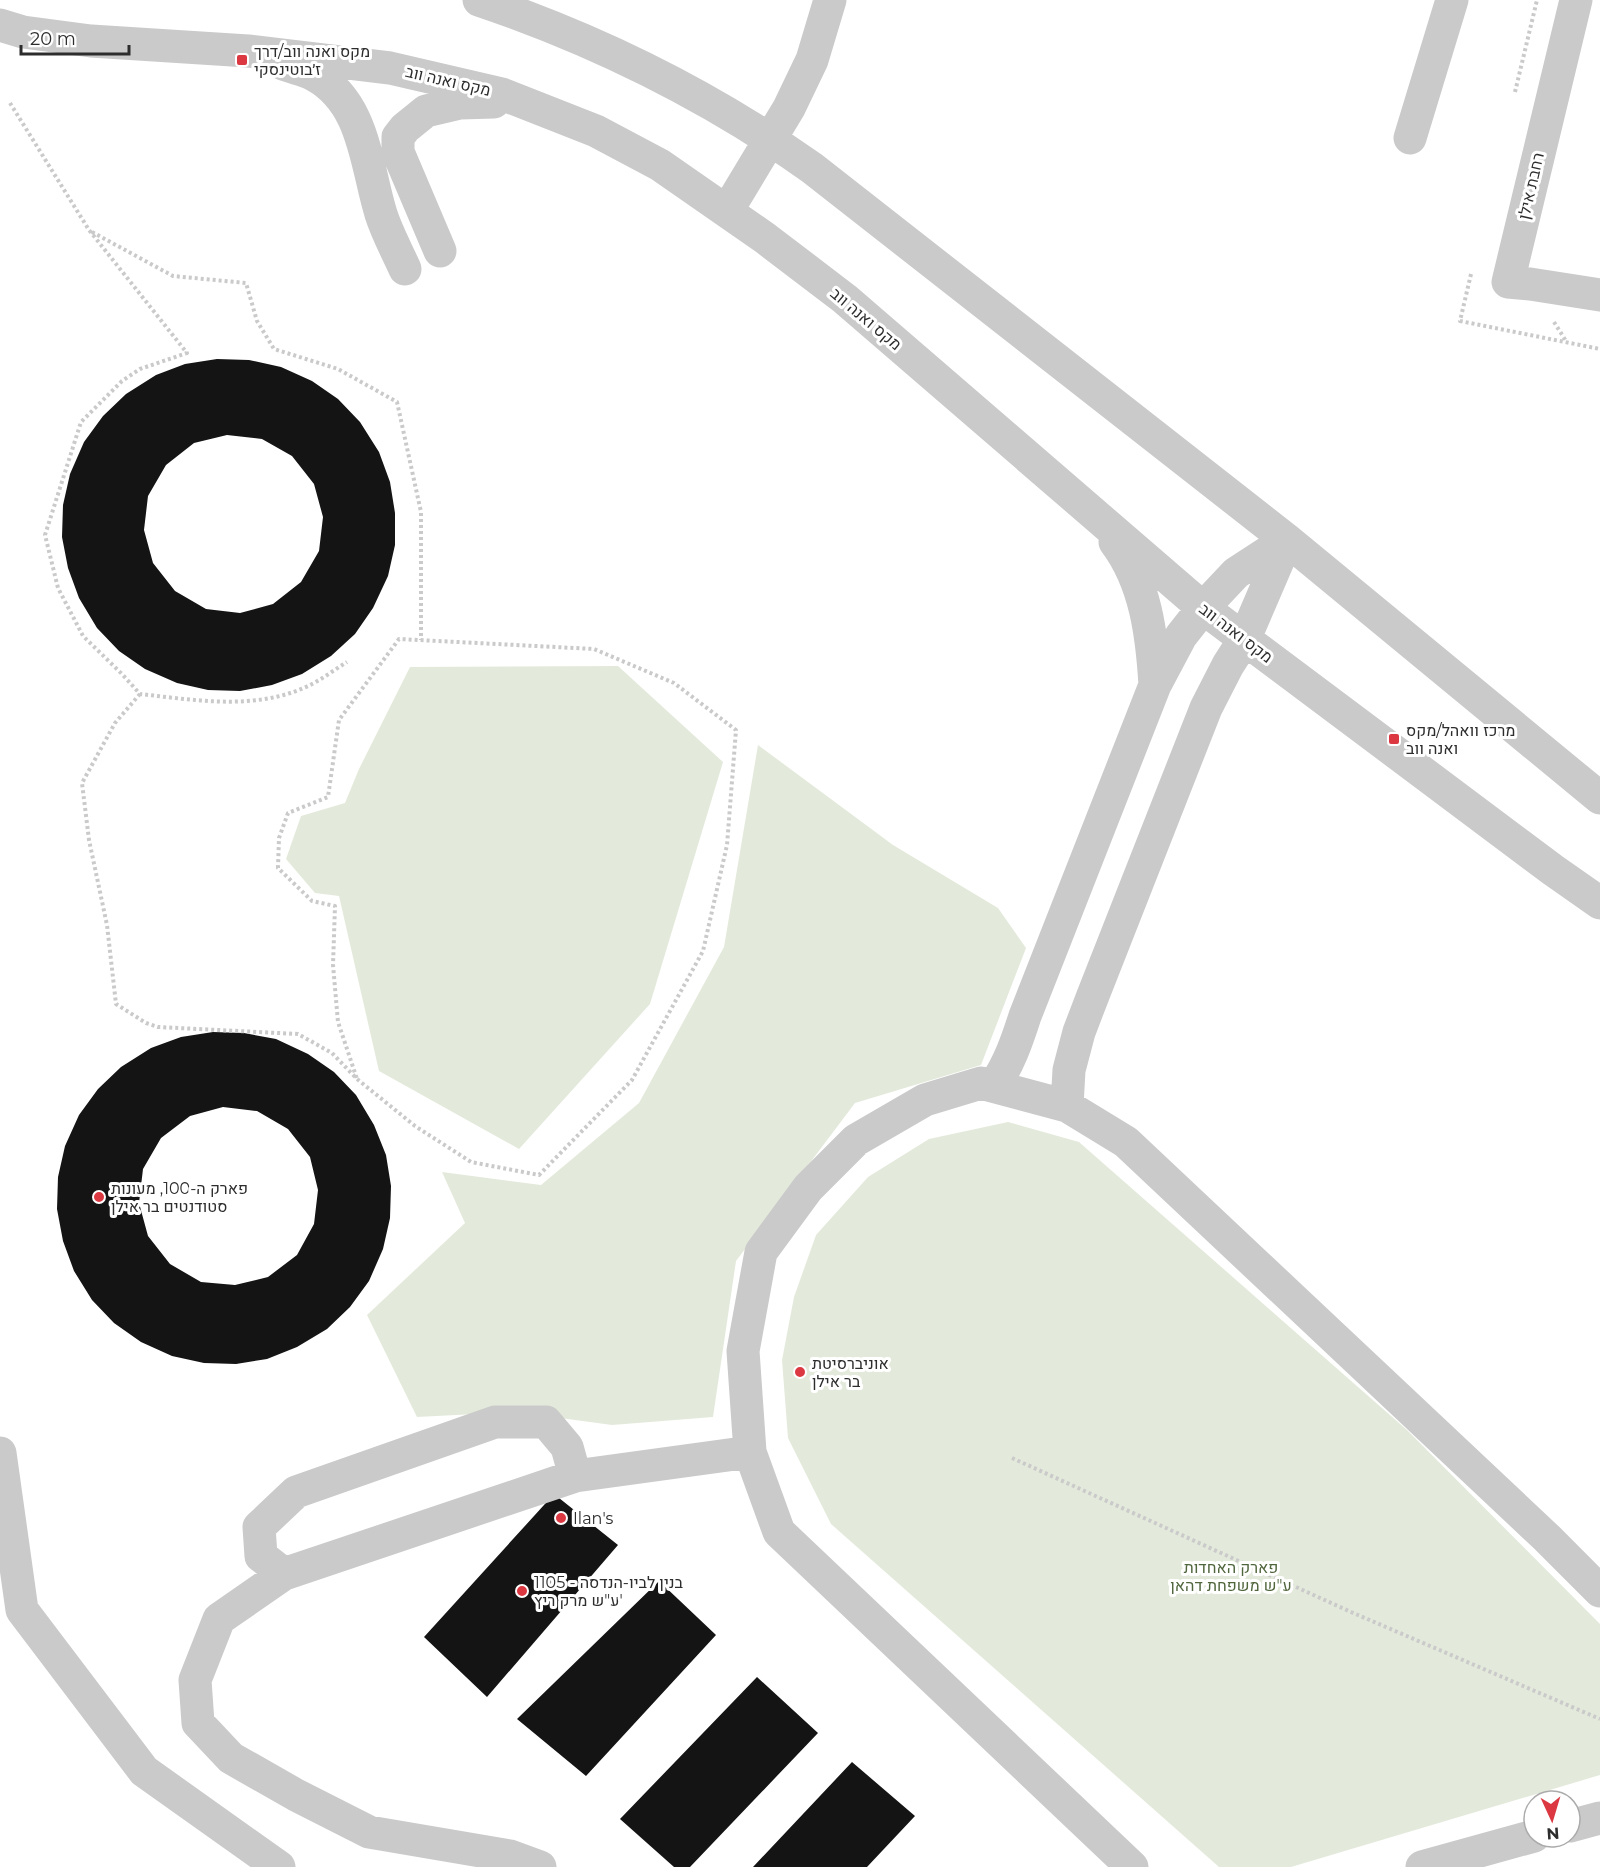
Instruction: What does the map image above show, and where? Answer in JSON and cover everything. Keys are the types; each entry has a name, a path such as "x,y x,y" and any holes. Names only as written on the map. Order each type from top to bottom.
{"street":[{"path":"479,0 527,16 628,59 771,140 909,243 1287,540 1600,798"},
{"path":"727,212 771,140 812,60 830,0"},
{"path":"1410,138 1452,0"},
{"name":"רחבת אילן","path":"1576,0 1508,282 1600,295"},
{"name":"מקס ואנה ווב","path":"0,26 23,32 91,41 248,51 390,68 502,94 596,131 660,165 765,238 845,299 1203,608 1552,870 1600,903"},
{"path":"248,51 315,75 335,93 384,157 393,188 423,260 381,214 384,157 398,137 426,111 460,103 491,102 536,107"},
{"path":"1096,516 1123,552 1139,587 1150,625 1155,686"},
{"path":"994,1086 1005,1071 1155,686 1180,636 1236,573 1287,540"},
{"path":"1067,1106 1069,1070 1079,1032 1206,708 1244,640 1287,540"},
{"path":"1132,1867 779,1532 750,1452 743,1351 761,1252 808,1188 856,1140 925,1100 981,1083 1067,1106 1126,1142 1539,1530 1600,1591"},
{"path":"284,1574 261,1556 259,1527 296,1492 495,1422 546,1422 567,1447 575,1476"},
{"path":"540,1867 510,1856 369,1832 296,1795 231,1758 198,1723 195,1680 219,1619 284,1574 575,1476 750,1452"},
{"path":"0,1453 22,1610 144,1771 279,1867"},
{"path":"1582,1823 1600,1818"},
{"path":"1422,1867 1522,1839"}],"path":[{"path":"10,103 89,230 187,353 140,369 122,381 81,422 45,535 58,588 83,636 140,694 217,702 262,700 307,687 347,662"},
{"path":"89,230 173,276 246,283 257,321 274,349 338,369 397,402 421,512 421,640"},
{"path":"1567,342 1600,349"},
{"path":"140,694 115,723 82,783 89,840 107,925 116,1004 146,1023 158,1027 298,1034 332,1053 357,1079 415,1126 471,1162 539,1175 632,1080 702,951 727,845 736,730 674,683 594,649 399,639 339,720 328,797 288,813 279,838 278,868 312,901 335,906 333,965 338,1022 357,1079"},
{"path":"1012,1458 1351,1612 1600,1719"}],"green space":[{"path":"618,666 723,762 650,1004 519,1149 379,1071 339,896 315,893 286,859 301,816 345,803 359,769 410,667"},
{"path":"758,745 893,845 998,908 1026,948 981,1065 855,1103 736,1261 713,1417 612,1425 516,1412 417,1417 367,1315 465,1223 442,1172 541,1185 639,1103 724,947"},
{"name":"פארק האחדות ע\"ש משפחת דהאן","path":"1008,1122 1079,1142 1407,1430 1600,1624 1600,1775 1553,1789 1522,1789 1522,1798 1291,1867 1219,1867 831,1524 788,1438 782,1360 794,1297 816,1235 868,1177 929,1139"}],"building":[{"path":"217,359 249,360 281,367 312,381 338,399 360,422 379,452 390,482 395,513 395,545 388,576 373,608 355,634 331,656 302,674 272,685 240,691 208,690 177,683 145,669 119,651 97,628 79,598 68,568 62,537 63,505 70,474 84,442 103,416 126,394 156,375 185,364","holes":["227,435 262,439 292,456 314,484 323,517 319,551 301,582 273,604 240,613 206,609 175,591 153,563 144,530 148,496 166,465 194,443"]},
{"name":"פארק ה-100, מעונות סטודנטים בר אילן","path":"213,1032 244,1033 276,1039 308,1054 334,1072 356,1095 374,1125 386,1155 391,1186 390,1218 383,1249 369,1281 350,1307 327,1329 297,1347 267,1359 236,1364 204,1363 172,1356 141,1342 114,1323 92,1300 74,1271 63,1241 57,1209 58,1177 65,1146 79,1115 98,1089 121,1067 151,1048 181,1037","holes":["223,1107 257,1111 288,1129 310,1157 318,1190 314,1224 297,1255 268,1277 235,1285 201,1282 170,1264 148,1236 139,1203 143,1169 161,1138 190,1116"]},
{"name":"1105 - בנין לביו-הנדסה ע\"ש מרק ריץ'","path":"554,1494 618,1545 487,1697 424,1637"},
{"path":"659,1581 716,1635 586,1776 517,1719"},
{"path":"757,1677 818,1733 690,1867 674,1867 620,1819"},
{"path":"852,1762 915,1816 867,1867 753,1867"}],"place":[{"name":"מקס ואנה ווב/דרך ז׳בוטינסקי","path":"242,60"},
{"name":"מרכז וואהל/מקס ואנה ווב","path":"1394,739"},
{"name":"פארק ה-100, מעונות סטודנטים בר אילן","path":"99,1197"},
{"name":"אוניברסיטת בר אילן","path":"800,1372"},
{"name":"Ilan's","path":"561,1518"},
{"name":"1105 - בנין לביו-הנדסה ע\"ש מרק ריץ'","path":"522,1591"}]}
